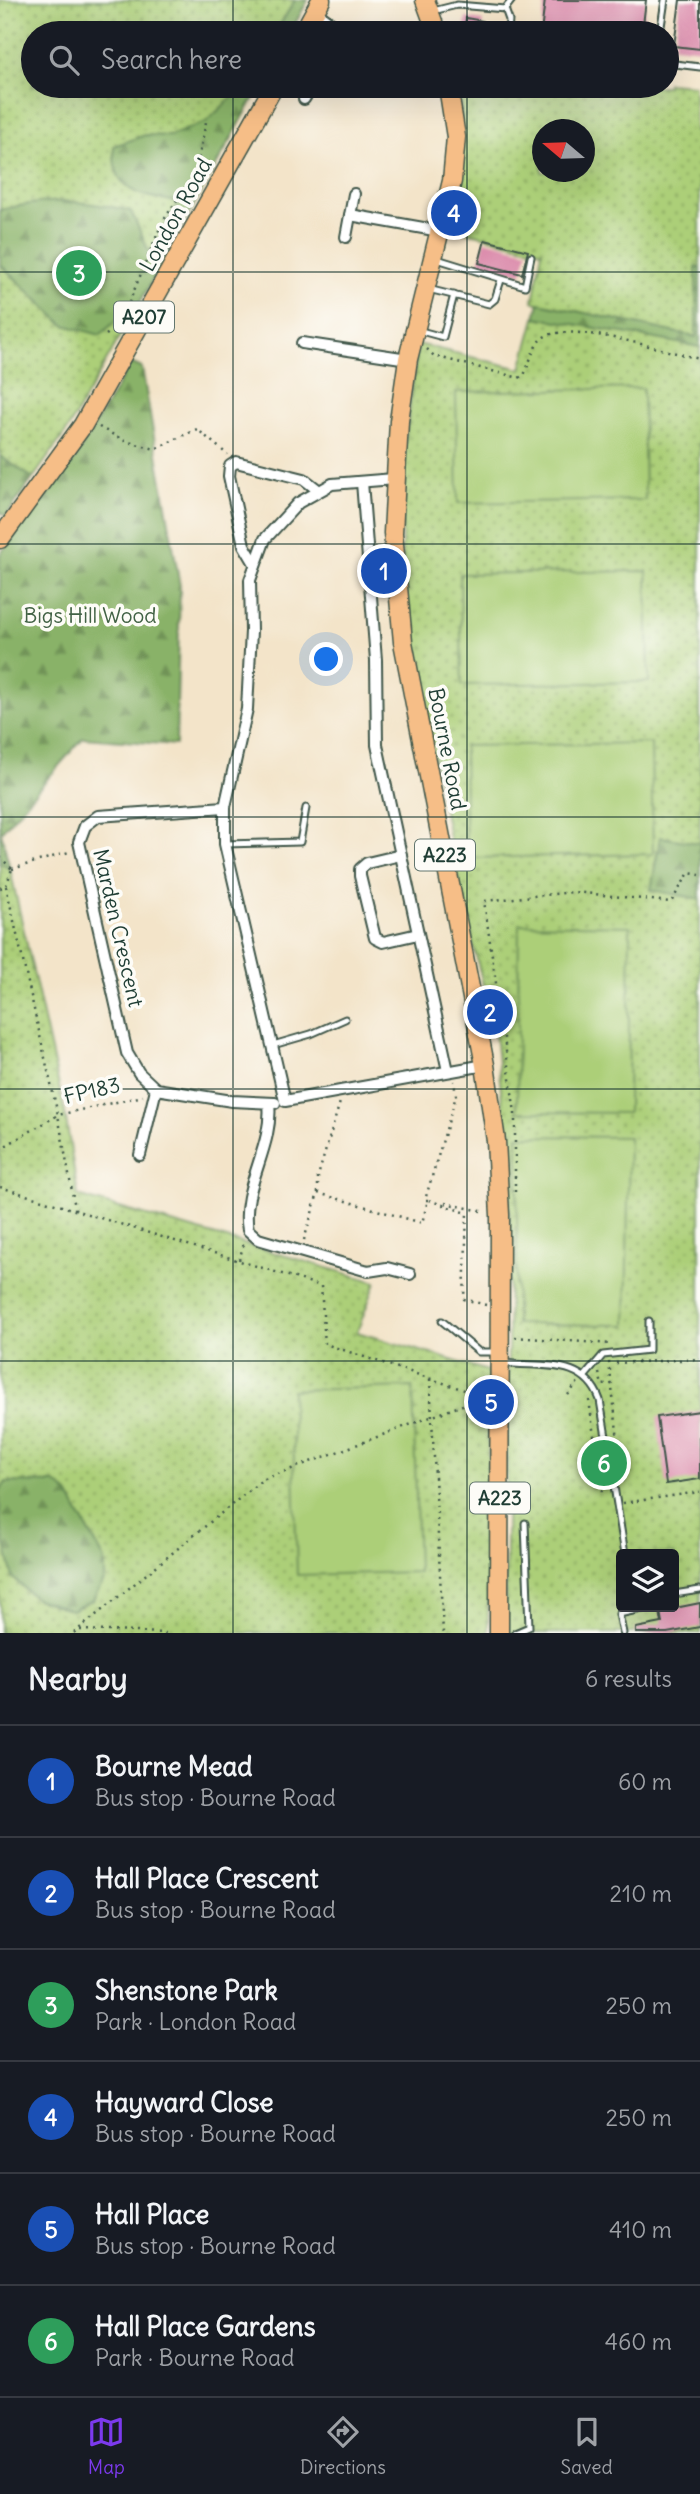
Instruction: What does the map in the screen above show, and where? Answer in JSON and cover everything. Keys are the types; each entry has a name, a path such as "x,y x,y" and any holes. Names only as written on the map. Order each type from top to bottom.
{"main road":[{"name":"London Road","path":"0,539 87,425 267,98"},
{"name":"Bourne Road","path":"450,98 456,137 452,181 408,359 394,479 393,533 403,642 485,1065 499,1178 500,1358 492,1397 499,1633"}],"street":[{"path":"318,6 331,21"},
{"path":"346,237 354,194"},
{"path":"350,215 440,231"},
{"path":"302,344 408,359"},
{"path":"254,562 244,545 229,476 230,466 236,462 304,479 318,490"},
{"path":"285,1101 225,844 225,807 247,709 251,631 250,580 254,562 279,521 318,490 332,484 394,479"},
{"path":"362,482 376,646 377,745 451,1070"},
{"name":"Marden Crescent","path":"156,1089 139,1073 127,1053 79,842 85,826 98,816 225,807"},
{"path":"401,855 363,864 360,876 362,888 375,938 383,942 418,934"},
{"path":"139,1155 156,1089 269,1103 485,1065"},
{"path":"269,1103 271,1122 245,1215 248,1230 258,1238 368,1271 387,1268 410,1274"}],"lane":[{"path":"505,9 512,0"},
{"path":"662,21 665,0"},
{"path":"427,6 457,5 505,9"},
{"path":"505,9 509,21"},
{"path":"679,64 700,67"},
{"path":"433,258 525,286 531,257"},
{"path":"425,288 489,304 495,299 501,280"},
{"path":"414,329 443,337 454,295"},
{"path":"225,844 300,842 306,808"},
{"path":"272,1045 311,1034 345,1018"},
{"path":"442,1321 479,1352 500,1358 566,1368 585,1376 595,1386 600,1400 624,1549"},
{"path":"585,1376 603,1355 649,1350 649,1321"},
{"path":"515,1633 529,1627 525,1523"},
{"path":"679,1593 700,1590"},
{"path":"623,1633 619,1614 624,1612"}],"path":[{"path":"121,321 162,223 196,170 206,122"},
{"path":"426,348 434,356 519,378 524,375 540,340 551,334 614,337 700,359"},
{"path":"87,425 125,441 155,449 197,429 236,462"},
{"path":"12,869 80,849"},
{"path":"0,857 12,869"},
{"path":"12,869 6,886 58,1115 76,1213"},
{"path":"515,1192 515,1113 484,901 574,892 671,902 689,873 700,875"},
{"path":"0,888 6,886"},
{"path":"451,1070 456,1096 425,1200 467,1207"},
{"name":"FP183","path":"0,1149 58,1115 149,1094 156,1089"},
{"path":"300,1252 318,1194 318,1176 344,1091"},
{"path":"0,1187 76,1213 239,1259 321,1286 325,1344 492,1397"},
{"path":"318,1194 422,1223 428,1200"},
{"path":"440,1203 467,1213 464,1299 500,1308"},
{"path":"239,1259 244,1242"},
{"path":"514,1337 612,1343"},
{"path":"612,1384 600,1382 601,1366 606,1362 700,1359"},
{"path":"609,1364 624,1480 621,1493 623,1503 700,1492"},
{"path":"430,1379 443,1633"},
{"path":"568,1395 579,1381"},
{"path":"588,1390 602,1493"},
{"path":"74,1633 262,1480 432,1416 492,1397"},
{"path":"78,1630 167,1633"}],"green space":[{"path":"0,0 308,0 297,21 21,21 21,98 254,98 68,429 6,516 0,512"},
{"path":"295,0 308,0 297,21 282,21"},
{"path":"679,84 695,85 696,131 700,131 700,269 697,267 700,339 700,1633 505,1633 510,1175 495,1034 455,869 408,620 402,552 402,488 418,344 521,369 539,304 533,301 542,251 451,228 461,157 459,98 679,98"},
{"path":"231,98 253,98 133,315 122,311 117,320 100,335 64,325 0,264 0,210 35,203 81,202 131,211 150,254 178,202 140,194 123,183 114,162 114,146 145,135 170,136 206,122"},
{"path":"696,267 700,269 700,347 535,317 539,303 696,337"},
{"name":"Bigs Hill Wood","path":"131,363 142,368 180,586 176,745 83,738 1,832 10,869 0,862 0,554 73,462"},
{"path":"643,388 645,500 458,503 456,392"},
{"path":"0,456 33,478 6,516 0,512"},
{"path":"647,571 649,682 462,685 460,574"},
{"path":"651,743 653,854 466,858 464,746"},
{"path":"660,837 700,843 700,899 651,890"},
{"path":"0,861 10,869 65,1113 78,1196 376,1282 357,1332 488,1371 488,1633 0,1633"},
{"path":"519,924 630,926 628,1113 517,1112"},
{"path":"518,1136 629,1137 626,1325 516,1324"},
{"path":"413,1387 418,1572 297,1575 292,1390"},
{"path":"6,1482 55,1483 67,1492 105,1560 105,1579 93,1600 72,1610 36,1599 13,1578 0,1524 0,1491"}],"building":[{"path":"545,0 646,0 643,21 542,21"},
{"path":"680,0 700,0 700,49 679,47 677,21"},
{"path":"485,240 528,251 522,274 479,263"},
{"path":"700,1411 700,1479 666,1484 657,1417"},
{"path":"700,1603 700,1627 667,1633 636,1633 636,1628 662,1623 660,1612 679,1612 679,1607"}],"place":[{"name":"Hayward Close","path":"454,213"},
{"name":"Shenstone Park","path":"79,273"},
{"name":"Bourne Mead","path":"384,571"},
{"name":"Hall Place Crescent","path":"490,1012"},
{"name":"Hall Place","path":"491,1402"},
{"name":"Hall Place Gardens","path":"604,1463"}]}
